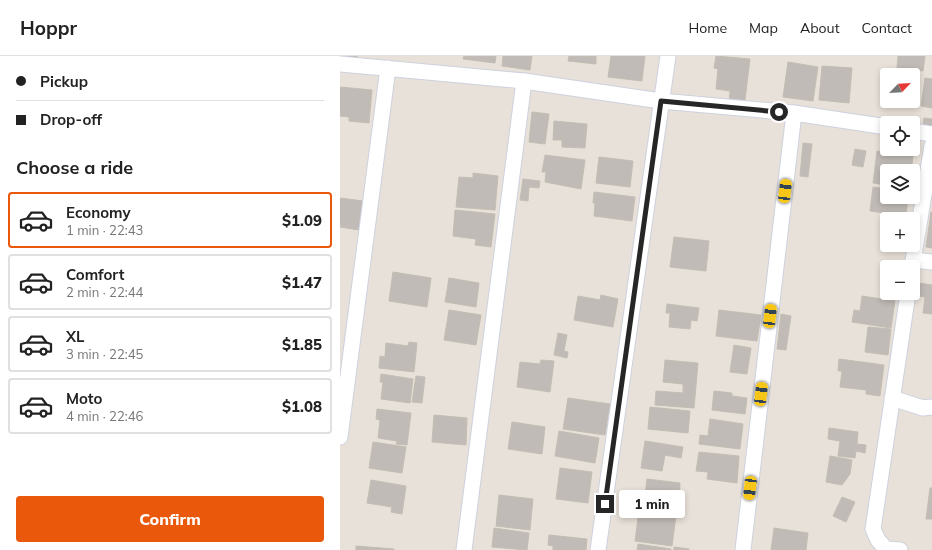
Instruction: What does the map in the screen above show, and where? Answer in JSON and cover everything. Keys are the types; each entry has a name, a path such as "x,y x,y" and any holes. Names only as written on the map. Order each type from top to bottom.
{"street":[{"path":"598,550 668,56"},
{"path":"340,64 524,81 661,101 794,113 880,126"},
{"path":"340,437 388,68"},
{"path":"464,550 524,81"},
{"path":"742,550 794,113"},
{"path":"920,132 932,134"},
{"path":"913,260 932,146"},
{"path":"920,263 932,262"},
{"path":"900,550 886,549 878,540 873,529 907,300"},
{"path":"892,398 923,408 932,407"}],"building":[{"path":"340,56 357,56 356,61 340,60"},
{"path":"464,56 496,56 495,63 463,59"},
{"path":"503,56 532,56 530,70 502,66"},
{"path":"569,56 596,56 596,64 568,61"},
{"path":"611,56 645,56 642,81 608,77"},
{"path":"716,56 750,59 744,108 729,106 730,91 716,89 718,69 714,68"},
{"path":"898,56 925,56 923,71 920,71 920,68 897,68"},
{"path":"788,62 818,67 813,101 783,97"},
{"path":"822,66 852,68 849,103 819,100"},
{"path":"925,78 932,79 932,108 921,106"},
{"path":"340,87 372,90 369,123 349,121 349,117 340,116"},
{"path":"532,112 549,114 545,144 529,142"},
{"path":"924,118 932,119 932,130 923,129"},
{"path":"554,121 587,124 585,148 562,147 562,140 553,140"},
{"path":"803,143 812,144 808,177 800,176"},
{"path":"855,149 866,151 863,167 852,165"},
{"path":"877,151 880,151 880,156 913,156 912,164 880,164 880,184 873,183"},
{"path":"545,155 585,160 581,189 545,182 546,172 542,172"},
{"path":"599,157 633,161 630,187 596,183"},
{"path":"473,173 498,176 495,210 456,207 459,177 473,178"},
{"path":"523,179 540,181 539,188 529,187 528,201 520,200"},
{"path":"873,187 880,188 880,204 907,204 906,212 870,211"},
{"path":"594,192 635,197 632,221 594,216"},
{"path":"340,198 363,201 359,230 340,227"},
{"path":"455,210 495,214 491,247 475,245 476,239 453,236"},
{"path":"932,212 932,248 926,247"},
{"path":"674,237 709,241 706,271 670,267"},
{"path":"393,272 431,278 427,307 389,301"},
{"path":"449,278 479,283 476,307 445,302"},
{"path":"920,283 932,285 932,314 923,313 925,297 920,296"},
{"path":"601,295 618,299 613,327 574,320 578,296 600,300"},
{"path":"862,296 880,299 880,300 895,301 891,328 852,322 854,310 860,311"},
{"path":"667,304 699,308 697,321 691,320 690,329 669,327 670,313 666,313"},
{"path":"449,310 481,315 476,345 444,340"},
{"path":"719,310 761,315 757,341 716,336"},
{"path":"781,314 791,316 786,350 777,349"},
{"path":"868,327 891,329 888,355 865,352"},
{"path":"558,333 567,335 564,351 568,352 567,358 554,355"},
{"path":"409,342 417,343 414,372 379,368 380,356 385,357 386,343 408,346"},
{"path":"734,345 751,348 747,374 730,372"},
{"path":"839,359 884,365 880,396 866,394 866,390 840,387 842,371 838,371"},
{"path":"541,360 554,361 550,392 517,387 520,362 540,364"},
{"path":"665,360 698,363 694,408 655,405 656,391 683,393 683,384 663,382"},
{"path":"381,374 413,379 410,403 381,399 383,382 380,382"},
{"path":"416,376 425,377 422,403 412,402"},
{"path":"714,391 732,393 732,396 747,398 745,414 712,410"},
{"path":"568,398 610,404 605,435 563,429"},
{"path":"650,407 690,411 688,433 648,429"},
{"path":"377,409 411,413 407,445 396,444 397,441 378,438 380,420 376,419"},
{"path":"434,415 467,418 466,445 432,442"},
{"path":"710,419 743,424 740,449 699,444 700,435 708,436"},
{"path":"512,422 545,427 542,454 508,449"},
{"path":"829,428 858,432 857,444 866,445 865,453 856,451 855,458 838,456 840,441 828,439"},
{"path":"559,431 599,438 595,463 555,456"},
{"path":"645,441 683,447 681,458 665,455 662,471 641,468"},
{"path":"373,442 406,447 402,473 369,468"},
{"path":"699,452 739,456 737,483 707,479 708,472 696,471"},
{"path":"830,456 852,460 850,474 842,485 826,482"},
{"path":"560,468 592,472 588,503 556,499"},
{"path":"647,479 680,483 679,509 644,504"},
{"path":"371,480 406,486 402,514 391,512 392,507 367,503"},
{"path":"930,488 932,488 932,519 926,519"},
{"path":"499,495 533,499 530,530 496,526"},
{"path":"842,497 855,502 846,522 833,516"},
{"path":"639,510 676,515 672,546 635,541"},
{"path":"494,528 529,533 527,550 492,547"},
{"path":"774,528 808,533 806,550 771,550"},
{"path":"549,535 587,539 586,550 553,550 553,546 548,545"},
{"path":"638,544 671,549 671,550 637,550"},
{"path":"356,546 394,549 394,550 356,550"},
{"path":"674,547 689,549 689,550 674,550"}],"route":[{"path":"605,504 661,101 779,112"}]}
